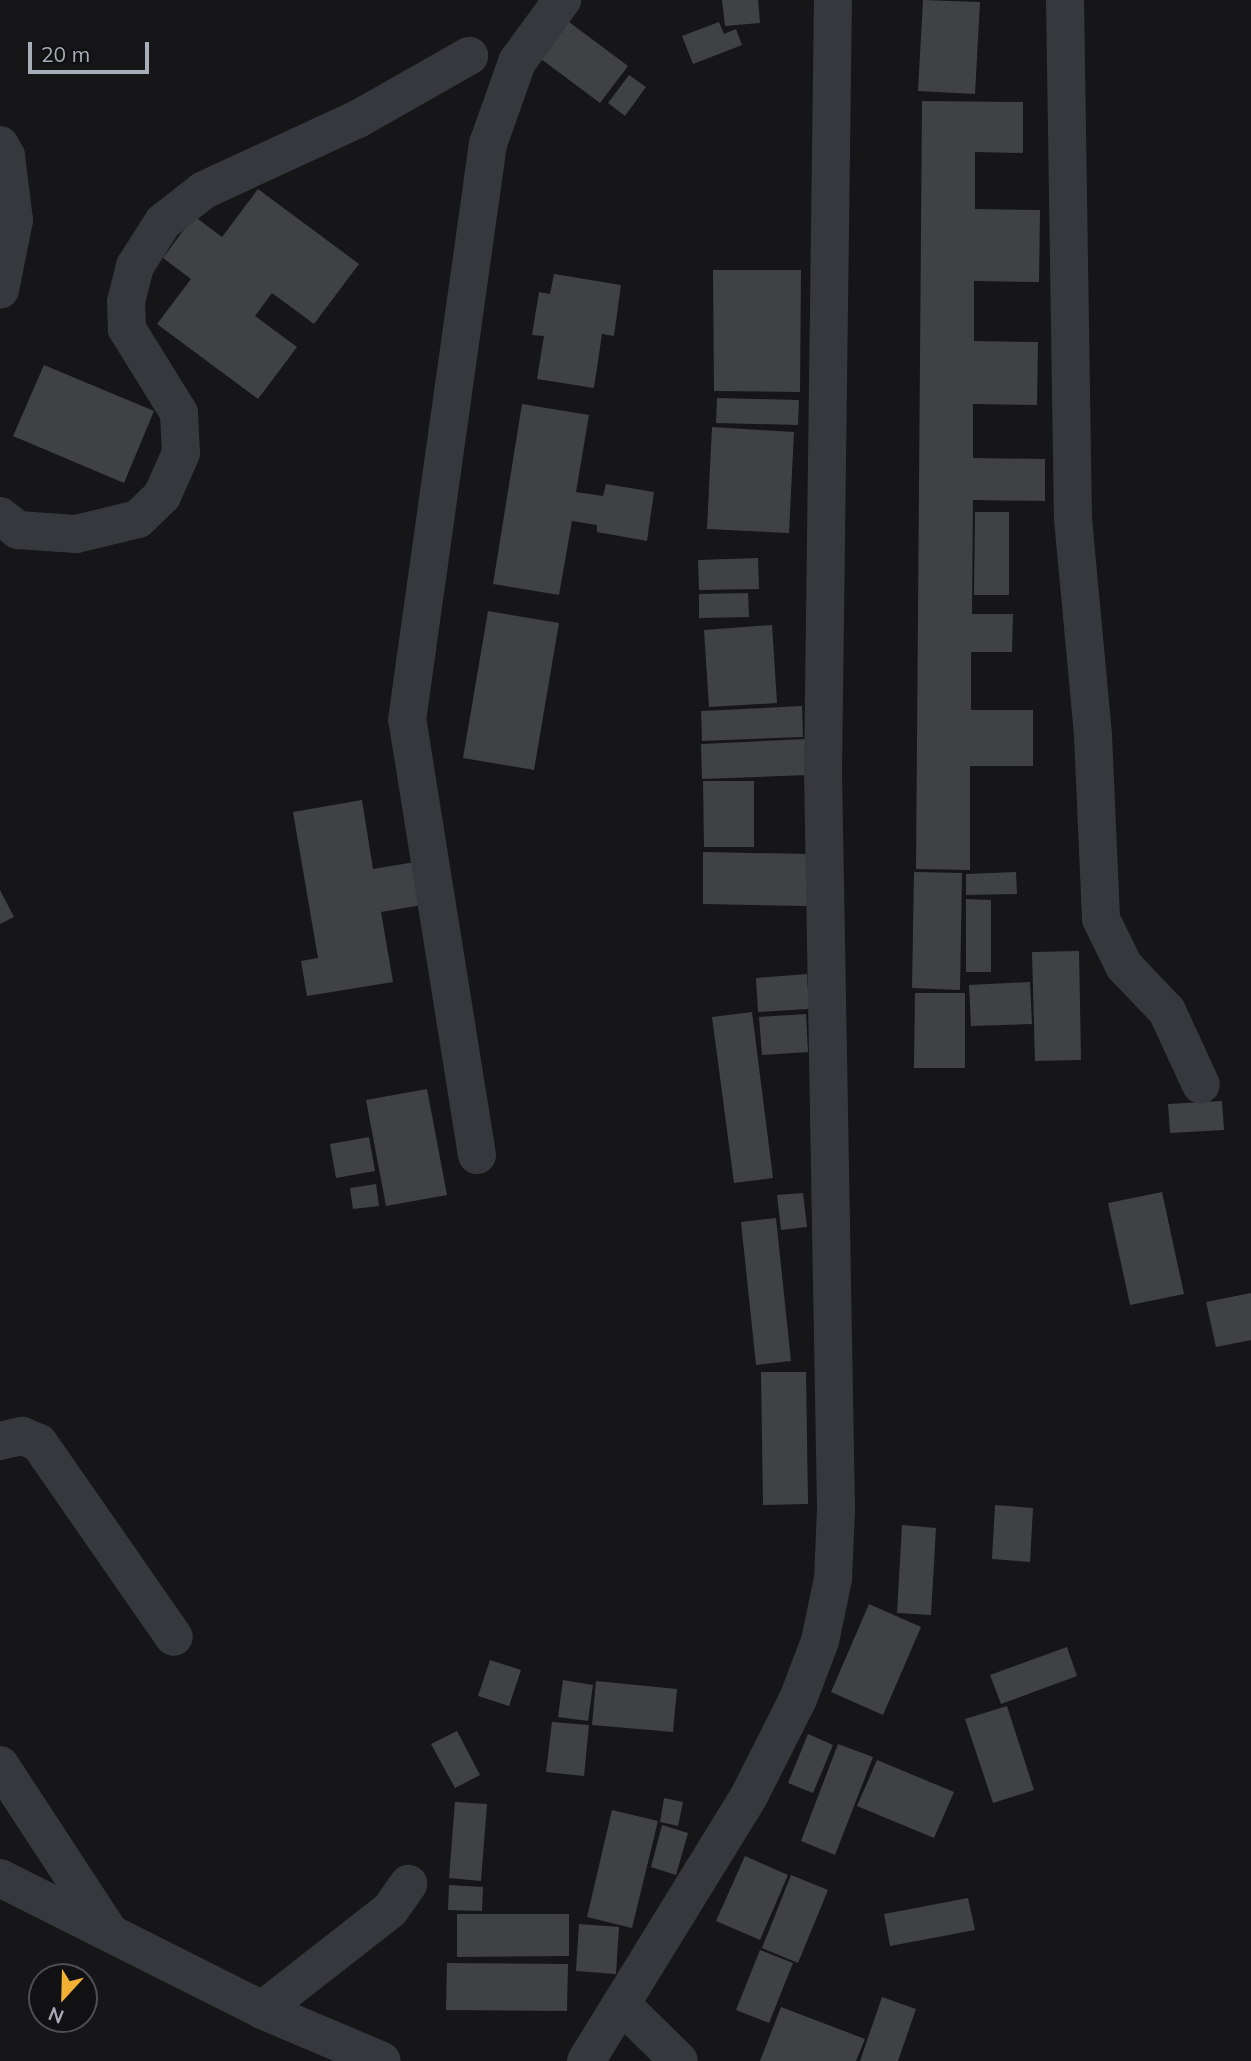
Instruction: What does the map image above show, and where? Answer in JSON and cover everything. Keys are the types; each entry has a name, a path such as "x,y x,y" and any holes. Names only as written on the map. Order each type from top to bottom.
{"street":[{"path":"477,1155 407,720 488,144 517,62 562,0"},
{"path":"586,2061 750,1794 786,1723 820,1641 833,1578 836,1509 823,771 833,0"},
{"path":"1065,0 1073,519 1093,735 1101,919 1124,966 1167,1011 1201,1085"},
{"path":"0,516 18,530 76,534 138,519 162,496 181,453 179,413 127,329 125,302 135,266 163,222 204,190 358,119 469,56"},
{"path":"0,145 6,156 14,219 0,290"},
{"path":"0,1441 22,1436 39,1443 174,1637"},
{"path":"0,1765 108,1930"},
{"path":"0,1878 108,1930 261,2010 382,2061"},
{"path":"261,2010 390,1910 408,1884"},
{"path":"621,2004 679,2061"}],"building":[{"path":"722,0 758,0 760,23 725,26"},
{"path":"923,0 980,2 975,94 918,91"},
{"path":"565,19 628,66 600,103 537,56"},
{"path":"719,22 724,34 736,29 742,45 693,64 682,36"},
{"path":"629,75 646,87 625,116 608,103"},
{"path":"922,101 1023,102 1023,153 975,152 975,209 1040,210 1039,282 974,281 974,341 1038,342 1037,405 973,404 973,458 1045,459 1045,501 973,500 972,614 1013,614 1012,652 971,652 971,710 1033,710 1033,766 970,766 970,870 916,869"},
{"path":"258,189 359,264 314,324 272,293 255,316 297,347 258,399 157,324 191,279 163,258 194,216 222,237"},
{"path":"713,270 801,270 800,392 714,391"},
{"path":"554,274 621,285 614,336 602,334 594,388 537,379 544,336 532,335 539,292 550,294"},
{"path":"44,365 154,411 124,483 13,436"},
{"path":"717,398 799,400 798,425 716,423"},
{"path":"522,404 589,415 576,492 603,496 606,484 654,492 647,541 597,532 597,525 572,521 559,595 493,584"},
{"path":"712,427 794,432 789,533 707,529"},
{"path":"975,512 1009,512 1009,595 974,595"},
{"path":"758,558 759,589 699,590 698,560"},
{"path":"748,593 749,617 699,618 699,594"},
{"path":"488,611 559,623 534,770 463,758"},
{"path":"772,625 777,703 709,707 704,630"},
{"path":"802,706 803,737 702,741 701,711"},
{"path":"806,739 808,775 702,779 701,744"},
{"path":"703,781 754,781 754,847 704,847"},
{"path":"362,800 373,869 415,862 422,905 381,912 393,982 307,996 301,961 318,958 293,812"},
{"path":"703,852 808,854 807,906 703,904"},
{"path":"914,872 962,873 960,990 912,988"},
{"path":"1016,872 1017,894 966,895 966,874"},
{"path":"0,890 14,917 0,924"},
{"path":"966,899 991,900 991,972 966,972"},
{"path":"1079,951 1081,1060 1035,1061 1032,952"},
{"path":"807,974 809,1009 758,1012 756,978"},
{"path":"1030,982 1032,1024 971,1026 969,985"},
{"path":"915,993 965,993 965,1068 914,1068"},
{"path":"752,1012 773,1178 734,1183 712,1017"},
{"path":"806,1014 808,1052 762,1055 759,1017"},
{"path":"427,1089 447,1195 386,1206 366,1100"},
{"path":"1222,1101 1224,1130 1170,1133 1168,1104"},
{"path":"369,1137 375,1171 336,1178 330,1144"},
{"path":"376,1184 379,1206 353,1209 350,1188"},
{"path":"1162,1192 1184,1294 1130,1305 1108,1203"},
{"path":"803,1193 807,1227 781,1230 777,1195"},
{"path":"776,1218 791,1361 756,1365 741,1222"},
{"path":"1251,1293 1251,1340 1216,1347 1206,1302"},
{"path":"761,1372 806,1372 808,1504 763,1505"},
{"path":"995,1505 1033,1508 1030,1562 992,1559"},
{"path":"902,1525 936,1528 931,1615 897,1613"},
{"path":"869,1604 921,1627 883,1715 831,1692"},
{"path":"1067,1647 1077,1676 1001,1704 990,1675"},
{"path":"490,1660 521,1670 509,1706 478,1696"},
{"path":"563,1680 593,1685 588,1721 558,1717"},
{"path":"596,1681 677,1689 673,1732 592,1725"},
{"path":"1007,1706 1034,1790 993,1803 965,1719"},
{"path":"552,1722 589,1725 584,1776 546,1772"},
{"path":"457,1731 480,1775 455,1788 431,1744"},
{"path":"808,1734 833,1745 813,1793 788,1783"},
{"path":"838,1744 873,1757 835,1855 801,1841"},
{"path":"877,1760 954,1792 934,1838 857,1806"},
{"path":"664,1798 683,1802 678,1826 660,1822"},
{"path":"455,1802 487,1804 481,1881 449,1878"},
{"path":"612,1810 658,1821 632,1928 587,1917"},
{"path":"662,1825 688,1833 676,1875 651,1867"},
{"path":"745,1856 788,1875 760,1940 716,1921"},
{"path":"791,1875 828,1890 798,1963 762,1948"},
{"path":"449,1885 483,1887 482,1911 448,1910"},
{"path":"968,1898 975,1930 890,1946 884,1914"},
{"path":"457,1914 569,1914 569,1956 457,1957"},
{"path":"579,1924 619,1927 616,1974 576,1971"},
{"path":"760,1950 793,1963 769,2023 736,2010"},
{"path":"447,1963 568,1964 567,2011 446,2010"},
{"path":"882,1997 916,2009 898,2061 860,2061"},
{"path":"781,2007 865,2039 856,2061 760,2061"}]}
